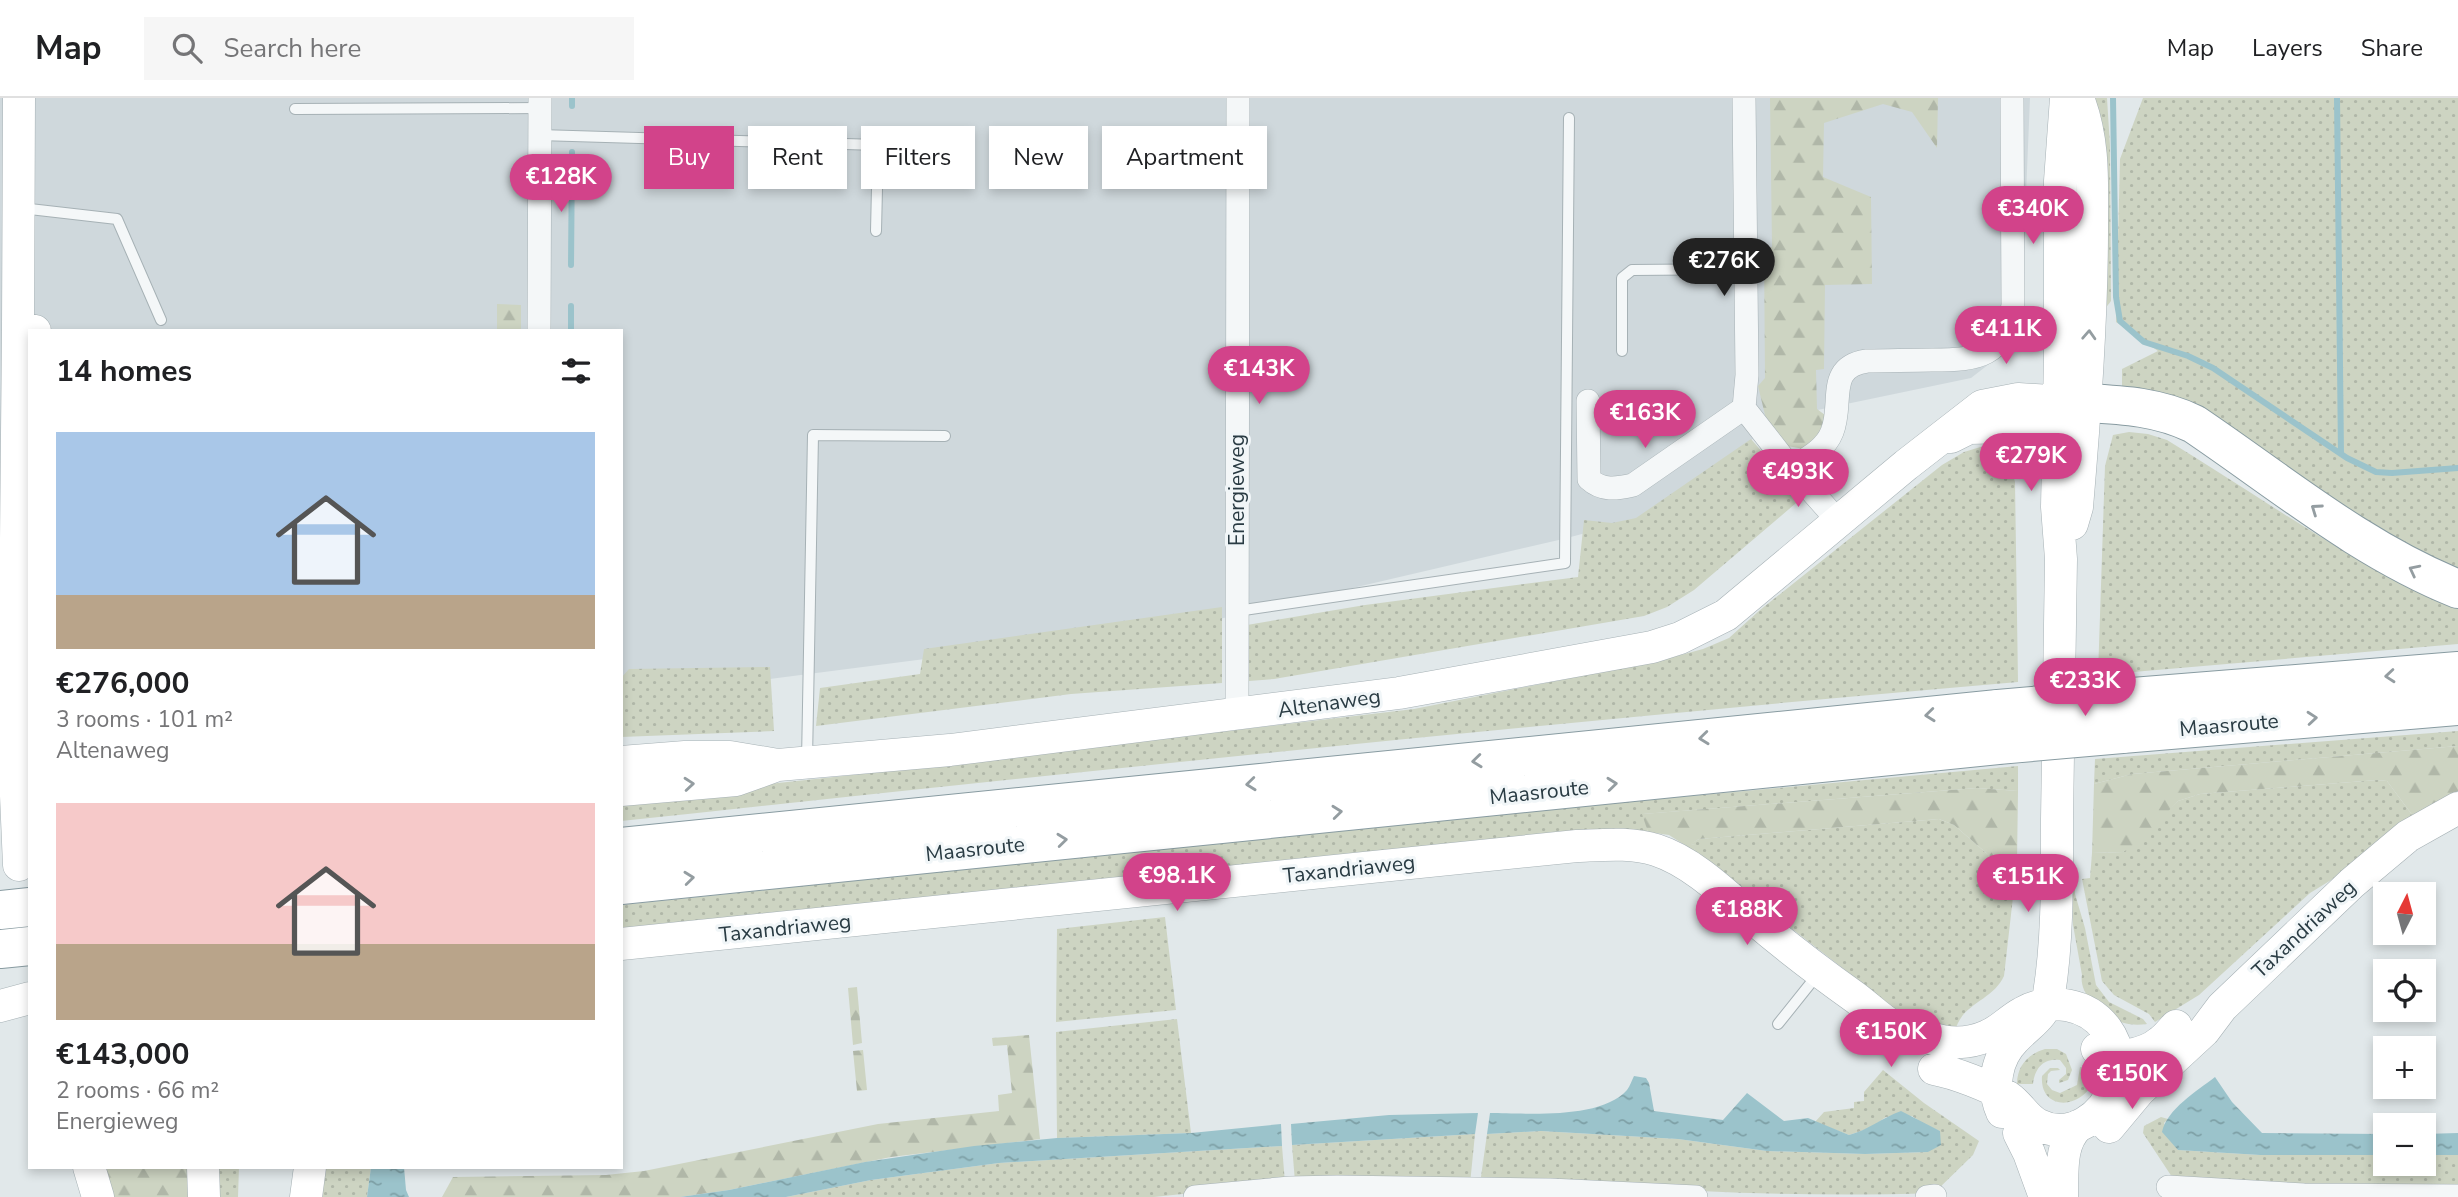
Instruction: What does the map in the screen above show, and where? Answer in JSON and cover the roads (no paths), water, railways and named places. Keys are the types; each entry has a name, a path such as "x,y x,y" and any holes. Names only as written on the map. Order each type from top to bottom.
{"highway":[{"path":"2068,410 2148,408 2186,420 2372,548 2425,576 2458,589"},
{"name":"Maasroute","path":"623,847 2121,716 2458,671"},
{"name":"Maasroute","path":"2121,716 2458,706"},
{"name":"Maasroute","path":"623,886 1998,727"},
{"path":"0,910 28,907"},
{"path":"0,949 28,946"}],"main road":[{"path":"16,865 14,750 27,329 19,207 19,98"},
{"path":"2066,98 2060,181 2068,410 2077,508 2061,559 2057,876 2053,954 2065,973 2069,993 2079,1009"},
{"path":"2068,410 2092,265 2092,148 2078,98"},
{"name":"Altenaweg","path":"623,790 736,780 793,764 950,750 1399,693 1652,647 1680,638 1726,615 1982,406 2018,399 2068,410"},
{"name":"Altenaweg","path":"623,762 730,757 793,764"},
{"name":"Taxandriaweg","path":"2076,1138 2105,1131 2139,1091 2204,1031 2222,1007 2352,883 2408,836 2458,808"},
{"name":"Taxandriaweg","path":"623,944 1563,847 1635,845 1673,856 1894,1027 1938,1040 1959,1042 1980,1039 2027,1017"},
{"path":"2045,1197 2029,1153 2006,1113 1997,1071 2002,1057 2027,1017 2038,972 2053,954"},
{"path":"0,1006 28,999"},
{"path":"2027,1017 2063,1004 2079,1009 2099,1021 2113,1044 2116,1079 2108,1101 2076,1138 2062,1197"},
{"name":"Taxandriaweg","path":"2113,1044 2116,1036 2131,1039 2176,1026 2222,1007"},
{"path":"2027,1017 2069,1024 2086,1034 2102,1052 2113,1044"},
{"name":"Taxandriaweg","path":"1894,1027 1910,1052 1934,1069 1952,1072 2006,1113"},
{"path":"2006,1113 2017,1104 2028,1118 2039,1125 2076,1138"},
{"path":"2006,1113 2040,1145 2076,1138"},
{"path":"2071,1197 2076,1163 2076,1138"},
{"path":"90,1169 98,1197"},
{"path":"203,1169 204,1197"},
{"path":"306,1197 310,1169"}],"street":[{"name":"Energieweg","path":"1237,715 1238,98"},
{"path":"1744,98 1747,375 1744,408 1791,468 1839,522"},
{"path":"1791,468 1824,446 1832,433 1842,374 1852,363 1965,360 1988,353 2006,334 2014,305 2012,100"},
{"path":"539,329 540,103"},
{"path":"1588,401 1589,479 1597,486 1615,489 1633,485 1744,408"},
{"path":"2168,1187 2304,1195 2458,1196"},
{"path":"1195,1197 1290,1188 1696,1197"},
{"path":"1927,1197 1935,1196"}],"lane":[{"path":"295,108 540,103"},
{"path":"1237,611 1565,563 1569,118"},
{"path":"539,135 878,145 876,231"},
{"path":"19,207 117,219 162,320"},
{"path":"1622,351 1622,278 1632,270 1746,269"},
{"path":"793,764 813,435 945,436"},
{"path":"1778,1024 1820,972"}],"water":[{"path":"1634,1076 1646,1078 1649,1083 1654,1111 1723,1120 1747,1093 1784,1121 1808,1118 1849,1135 1901,1111 1940,1131 1941,1145 1928,1152 1865,1154 1767,1151 1678,1139 1541,1131 1487,1134 1490,1113 1562,1113 1599,1106 1615,1100 1627,1090"},
{"path":"2215,1077 2232,1102 2262,1133 2373,1134 2373,1155 2260,1155 2178,1150 2162,1132 2170,1116 2184,1101"},
{"path":"1478,1113 1475,1134 1292,1145 1291,1124 1389,1115"},
{"path":"1281,1124 1282,1146 999,1163 871,1180 786,1197 680,1197 729,1190 865,1162 974,1146 1057,1138 1191,1133"},
{"path":"2458,1133 2458,1155 2436,1155 2436,1134"},
{"path":"371,1169 404,1169 409,1197 367,1197"}],"waterway":[{"path":"572,98 572,106"},
{"path":"2113,98 2116,297 2120,321 2144,342 2188,356 2213,368 2347,458 2376,472 2458,468"},
{"path":"2337,98 2341,454"},
{"path":"571,265 572,152"},
{"path":"571,306 571,329"}]}
